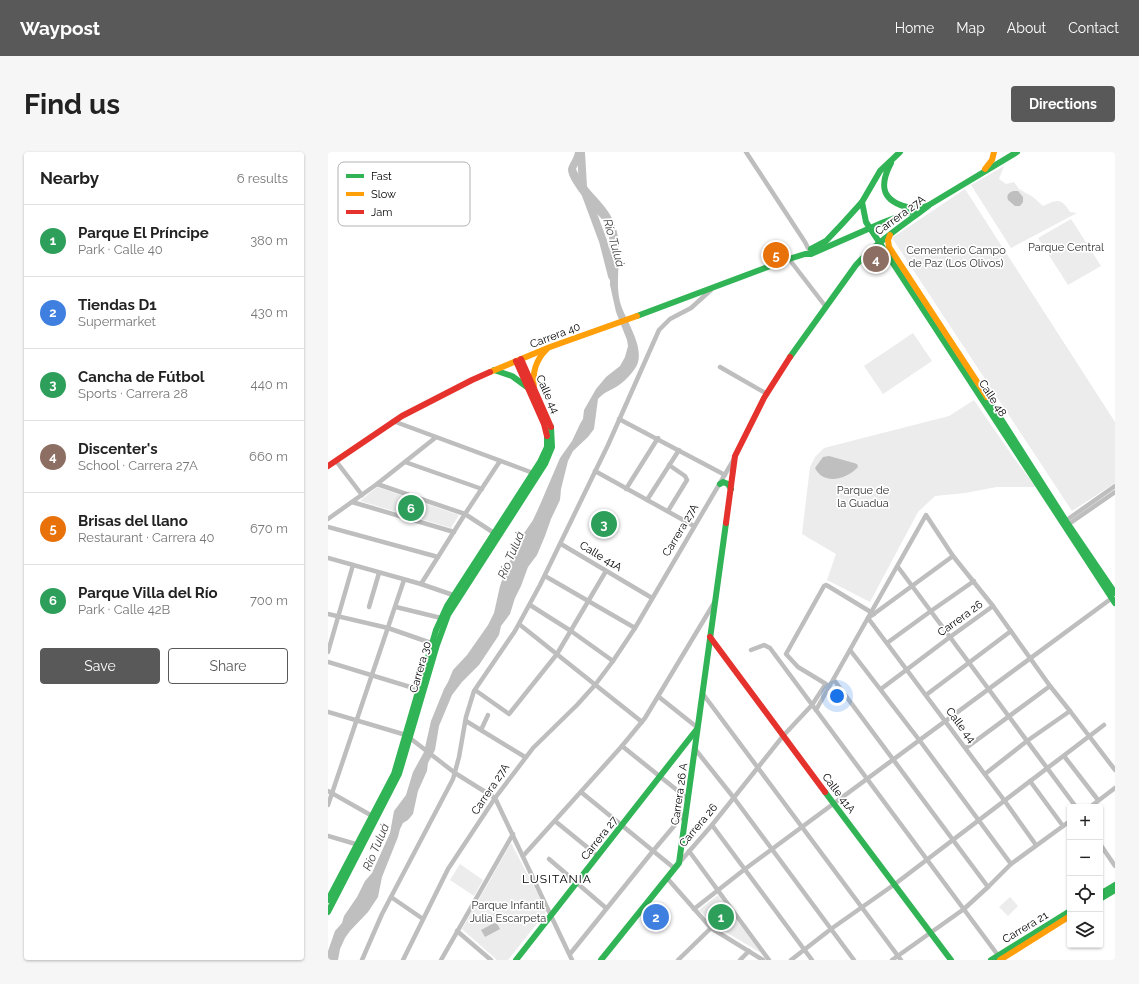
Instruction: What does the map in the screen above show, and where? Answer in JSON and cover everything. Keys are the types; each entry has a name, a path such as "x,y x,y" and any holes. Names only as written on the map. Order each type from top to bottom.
{"main road":[{"name":"Carrera 40","path":"808,253 829,238 862,202 880,171 900,152"},
{"path":"900,152 884,176 884,190 887,196 897,205 904,208 916,209"},
{"path":"981,174 989,165 994,152"},
{"path":"998,152 1004,160"},
{"name":"Carrera 27A","path":"735,456 766,394 801,340 865,255 929,205 1017,152"},
{"name":"Calle 48","path":"862,202 864,217 870,228 1114,598"},
{"name":"Carrera 40","path":"328,466 393,421 438,396 494,370 613,324 808,253 929,205"},
{"name":"Calle 48","path":"890,235 888,240 889,247 1065,523"},
{"path":"494,370 513,376 531,387 534,368 540,356 550,348"},
{"name":"Calle 44","path":"519,360 550,438"},
{"name":"Carrera 30","path":"497,531 542,470 549,449 550,438"},
{"name":"Carrera 30","path":"328,912 394,774 408,736 435,644 441,618 549,449"},
{"name":"Carrera 26 A","path":"677,866 703,694 735,456"},
{"path":"720,484 723,482 726,483 731,489"},
{"name":"Carrera 30","path":"435,644 456,596"},
{"name":"Calle 41A","path":"710,637 951,960"},
{"name":"Carrera 27","path":"516,960 698,728"},
{"name":"Carrera 30","path":"328,900 359,846"},
{"name":"Carrera 26","path":"601,960 677,866"},
{"path":"1103,892 1115,885"},
{"path":"1103,897 1115,890"},
{"name":"Carrera 21","path":"1000,958 1069,912"},
{"name":"Carrera 21","path":"991,960 1000,958 1067,918"}],"street":[{"path":"746,152 805,242 808,253"},
{"path":"789,259 826,307"},
{"path":"362,960 375,928 448,790 455,773 469,705 475,690 519,624 545,576 595,471 659,330 670,319 691,308 714,287"},
{"path":"720,367 766,394"},
{"path":"619,418 725,474"},
{"path":"393,421 533,473"},
{"path":"328,519 377,484 436,438"},
{"path":"626,489 658,438"},
{"path":"647,500 679,450"},
{"name":"Carrera 27A","path":"403,960 448,869 495,798 525,757 595,685 613,661 635,628 735,456"},
{"path":"336,461 362,495"},
{"path":"421,584 500,461"},
{"path":"405,462 482,489"},
{"path":"668,511 687,480 685,476 669,466"},
{"path":"595,471 694,526"},
{"path":"377,484 465,514 497,531"},
{"path":"1065,523 1115,486"},
{"path":"1065,523 1115,492"},
{"path":"352,502 454,532"},
{"path":"873,613 926,515 954,556 993,606 1050,686 1115,770"},
{"path":"328,527 438,557"},
{"name":"Calle 41A","path":"560,544 652,598"},
{"path":"816,710 868,618 954,556"},
{"path":"328,558 421,584 456,596"},
{"path":"328,652 353,565"},
{"path":"898,567 1074,804"},
{"path":"475,690 509,714 557,654 606,571"},
{"path":"369,607 379,573"},
{"path":"545,576 635,628"},
{"path":"328,805 330,792 396,607 404,580"},
{"path":"887,644 974,581"},
{"name":"Carrera 26","path":"677,866 712,825 783,736 812,705 826,684 798,667 786,654 824,586 828,586 873,613"},
{"path":"694,909 772,849 835,804 1030,658 1114,598"},
{"path":"523,856 642,722 659,697 716,600"},
{"path":"530,605 571,631 613,661"},
{"name":"Carrera 26","path":"881,690 993,606"},
{"path":"396,607 441,618"},
{"path":"328,614 388,628 435,644"},
{"name":"Calle 44","path":"868,618 966,748 1036,845"},
{"path":"519,624 642,722"},
{"path":"926,695 1011,631"},
{"path":"751,650 764,645 769,646 1000,958"},
{"path":"850,650 920,740 1011,864"},
{"path":"328,662 421,691"},
{"path":"834,680 988,887"},
{"path":"966,748 1050,686"},
{"path":"703,694 899,958"},
{"path":"659,697 698,728"},
{"path":"985,774 1027,741 1070,711"},
{"path":"328,712 408,736 455,773 495,798 572,960"},
{"path":"481,730 488,715"},
{"path":"466,721 525,757"},
{"path":"792,960 831,929 894,884 1104,725"},
{"path":"622,746 688,799"},
{"path":"695,749 734,798 854,960"},
{"path":"1064,756 1098,800"},
{"path":"1030,781 1063,826"},
{"path":"1093,804 1115,788"},
{"path":"330,792 374,817"},
{"path":"581,792 653,851 677,866"},
{"path":"570,954 606,908 686,812"},
{"path":"555,821 598,856"},
{"path":"892,960 899,958 931,932 964,909 1011,864 1067,823"},
{"path":"712,825 812,960"},
{"path":"441,960 512,834"},
{"path":"328,836 359,846"},
{"path":"1103,848 1115,866"},
{"path":"689,851 769,960"},
{"path":"549,859 606,908"},
{"path":"667,878 711,928 761,959 763,952"},
{"path":"391,897 423,919"},
{"path":"678,960 711,928"},
{"path":"457,931 490,960"},
{"path":"740,960 749,951"}],"green space":[{"path":"1004,166 999,179 1006,184 1014,182 1019,189 1033,197 1043,206 1051,202 1058,201 1064,204 1070,212 1077,213 1011,248 971,185"},
{"name":"Cementerio Campo de Paz (Los Olivos)","path":"965,189 1115,422 1115,483 1072,511 892,238"},
{"name":"Parque Central","path":"1071,219 1101,266 1068,285 1038,238"},
{"path":"913,333 932,361 883,394 864,366"},
{"name":"Parque de la Guadua","path":"974,400 1036,487 997,487 965,493 935,496 918,512 870,602 827,580 836,554 802,534 810,467 815,457 824,448 949,416"},
{"path":"377,487 459,515 451,528 360,501"},
{"name":"Parque Infantil Julia Escarpeta","path":"511,843 547,911 508,960 497,960 462,929"},
{"path":"460,864 483,880 474,896 450,880"},
{"path":"718,895 761,953 714,925 699,910"},
{"path":"1010,897 1018,906 1008,916 999,907"}],"water":[{"name":"Río Tuluá","path":"575,152 583,152 576,169 579,175 587,187 605,207 618,234 618,293 622,309 636,341 639,358 637,365 625,380 598,399 594,429 573,451 568,461 561,489 560,500 537,555 528,567 510,614 501,626 499,635 479,665 462,682 452,695 439,726 435,750 428,763 427,771 418,791 413,814 403,823 400,829 382,877 378,897 368,912 345,938 340,949 338,960 328,960 328,951 335,931 342,923 344,916 357,897 365,881 372,873 390,833 394,811 406,795 413,772 424,752 431,721 453,670 467,655 488,625 494,613 504,574 520,539 533,520 560,458 572,441 583,419 584,410 596,389 606,377 620,366 625,357 628,346 627,340 616,312 610,285 609,227 578,190 569,175 569,165"},
{"path":"1018,191 1023,197 1023,202 1020,206 1015,206 1008,200 1008,194"},
{"path":"829,456 857,464 858,467 848,475 836,479 824,477 819,474 815,468 823,457"},
{"path":"496,922 500,929 485,937 481,930"}],"waterway":[{"name":"Río Tuluá","path":"581,152 583,187 603,241 612,276"}],"traffic: fast":[{"path":"811,249 826,241 843,223 862,202 880,171 900,152"},
{"path":"637,316 789,259 805,254 811,254 884,222 929,205 1017,152"},
{"path":"891,163 884,181 884,189 887,195 897,204 916,209"},
{"path":"862,202 866,222 1115,603"},
{"path":"790,357 856,265 881,241 928,206"},
{"path":"494,370 512,376 527,387"},
{"path":"987,397 1068,524 1115,593"},
{"path":"328,912 399,774 437,645 448,615 545,464 552,447 551,427"},
{"path":"328,900 394,774 436,630 447,606 540,462 547,447 547,436"},
{"path":"720,484 723,482 728,484 731,489"},
{"path":"601,960 679,863 726,523"},
{"path":"516,960 697,729"},
{"path":"825,792 951,960"},
{"path":"1103,892 1115,885"},
{"path":"1103,897 1115,890"},
{"path":"991,960 1068,912"}],"traffic: slow":[{"path":"985,169 992,160 994,152"},
{"path":"890,235 888,240 889,247 987,397"},
{"path":"490,372 550,347 637,316"},
{"path":"534,388 533,377 535,368 539,358 546,350"},
{"path":"1000,960 1067,918"}],"traffic: jam":[{"path":"726,523 735,456 764,398 790,357"},
{"path":"521,359 551,427"},
{"path":"516,361 544,424 547,436"},
{"path":"328,466 402,416 490,372"},
{"path":"710,637 825,792"}],"place":[{"name":"Brisas del llano","path":"776,255"},
{"name":"Discenter's","path":"876,259"},
{"name":"Parque Villa del Río","path":"411,508"},
{"name":"Cancha de Fútbol","path":"604,524"},
{"name":"Tiendas D1","path":"656,917"},
{"name":"Parque El Príncipe","path":"721,917"}],"district":[{"name":"LUSITANIA","path":"557,879"}]}
